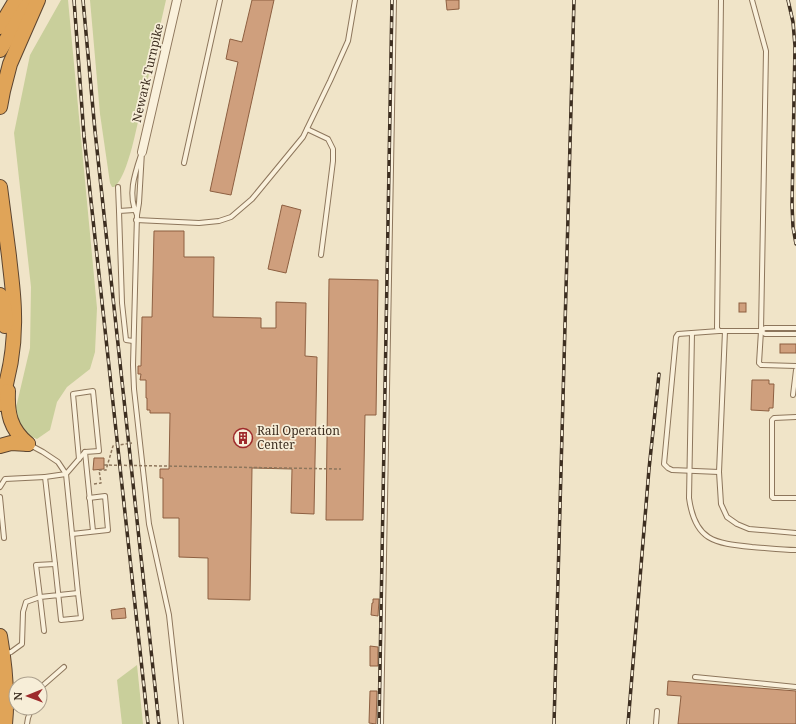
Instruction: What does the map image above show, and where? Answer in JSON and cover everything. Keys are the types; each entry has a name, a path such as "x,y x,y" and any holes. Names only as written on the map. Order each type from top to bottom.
{"highway":[{"path":"0,27 16,0"},
{"path":"0,50 30,0"},
{"path":"0,107 10,64 38,0"},
{"path":"0,188 14,301 13,341 4,369 0,404"},
{"path":"0,295 4,303 4,369 10,418 15,432 28,444"},
{"path":"0,446 11,443 28,444"},
{"path":"0,636 6,690 5,724"}],"street":[{"name":"Newark Turnpike","path":"142,152 177,0"}],"lane":[{"path":"184,163 220,0"},
{"path":"136,218 199,223 219,221 232,217 252,199 303,137 348,42 355,0"},
{"path":"381,724 394,0"},
{"path":"719,331 717,328 721,0"},
{"path":"752,0 766,51 761,331 759,363 760,365 796,366"},
{"path":"307,129 328,139 333,149 333,161 321,255"},
{"path":"136,218 132,204 132,188 142,152"},
{"path":"142,152 139,203 136,218 133,378 149,524 169,615 181,724"},
{"path":"118,187 122,303 126,340 133,341"},
{"path":"119,212 134,210"},
{"path":"719,472 672,470 664,464 676,337 678,334 719,331 761,331 765,328 796,328"},
{"path":"725,331 719,472 721,504 727,517 737,524 749,529 796,534"},
{"path":"761,331 765,334 796,334"},
{"path":"692,333 689,498 690,509 694,520 699,529 707,537 718,542 731,545 796,550"},
{"path":"793,395 796,370"},
{"path":"80,459 73,394 93,390 98,451 85,452"},
{"path":"796,417 774,418 772,420 772,497 796,498"},
{"path":"28,444 58,462 66,474 81,618 61,620 45,477"},
{"path":"85,452 93,532"},
{"path":"0,487 5,479 45,477 66,474 85,452"},
{"path":"72,534 108,530 105,496 89,498"},
{"path":"0,497 4,538"},
{"path":"44,631 36,566 55,564"},
{"path":"3,654 11,652 22,644 23,612 26,602 40,597 78,593"},
{"path":"48,681 64,667"},
{"path":"695,677 796,686"},
{"path":"656,724 657,711"}],"path":[{"path":"88,484 101,483 99,470 106,470 113,446 132,443"},
{"path":"104,465 341,469"}],"green space":[{"path":"61,0 68,0 97,308 95,352 90,369 67,387 57,402 50,430 37,439 22,433 14,416 30,348 31,287 14,133 30,55"},
{"path":"90,0 166,0 132,148 121,178 114,187 112,187 110,183 100,114"},
{"path":"137,665 143,724 122,724 117,680"}],"building":[{"path":"252,0 274,0 231,195 210,191 238,62 226,59 230,39 242,42"},
{"path":"446,0 459,0 459,9 447,10"},
{"path":"282,205 301,210 286,273 268,269"},
{"name":"Rail Operation Center","path":"154,231 184,231 184,257 214,257 213,317 261,318 261,328 276,328 276,302 306,303 305,356 317,357 314,514 291,513 292,469 252,468 250,600 208,599 208,558 179,557 179,518 163,518 163,478 160,478 160,469 169,469 170,413 150,413 150,410 147,410 146,380 140,380 141,374 138,374 138,366 141,366 142,317 152,317"},
{"path":"329,279 378,280 376,415 365,415 363,520 326,520"},
{"path":"739,303 746,303 746,312 739,312"},
{"path":"780,344 796,344 796,353 780,353"},
{"path":"752,380 769,380 769,384 774,384 773,408 769,408 769,411 751,410"},
{"path":"94,458 104,458 104,469 93,470"},
{"path":"373,599 379,599 378,616 371,615"},
{"path":"125,608 126,618 112,619 111,610"},
{"path":"370,646 378,647 378,666 370,666"},
{"path":"668,681 796,691 796,724 678,724 681,696 667,695"},
{"path":"370,691 377,691 376,724 369,723"}],"railway":[{"path":"74,0 84,136 148,724"},
{"path":"83,0 95,131 159,724"},
{"path":"379,724 392,0"},
{"path":"554,724 574,0"},
{"path":"788,0 793,22 795,46 792,205 793,227 796,244"},
{"path":"628,724 649,469 659,374"}],"place":[{"name":"Rail Operation Center","path":"243,438"}]}
